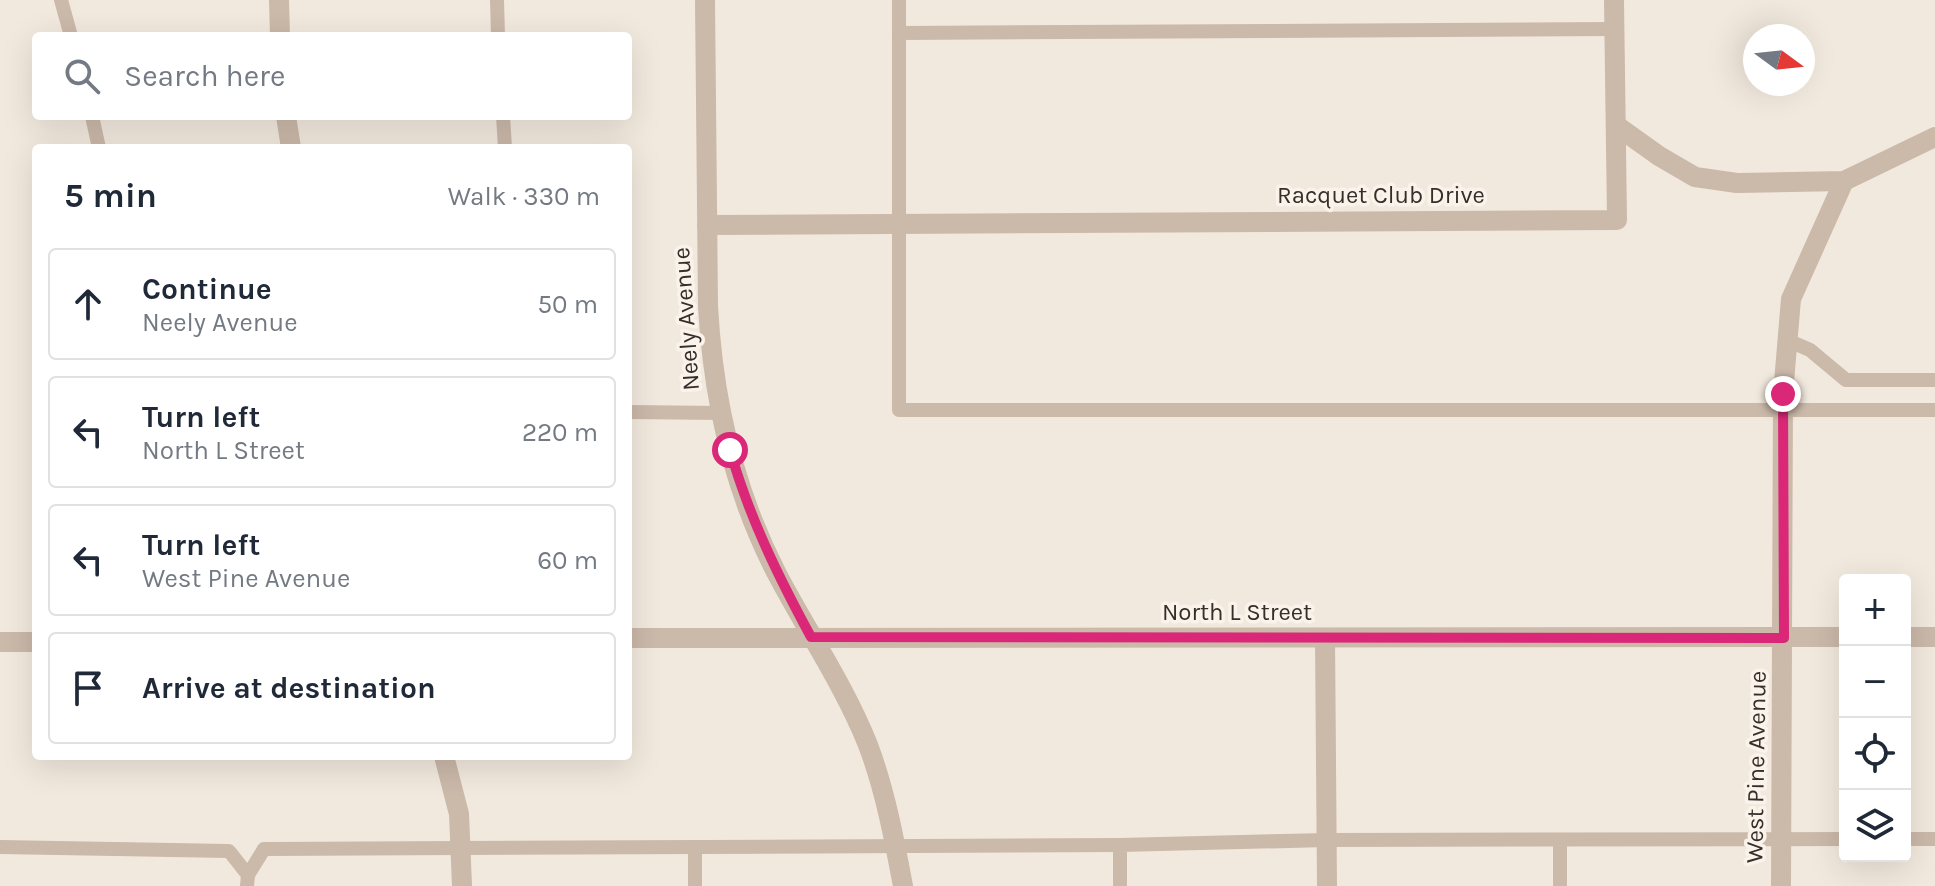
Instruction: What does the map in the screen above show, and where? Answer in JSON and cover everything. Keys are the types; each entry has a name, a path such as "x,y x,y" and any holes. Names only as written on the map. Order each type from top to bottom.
{"street":[{"path":"279,0 280,32"},
{"name":"Neely Avenue","path":"705,0 710,355 721,413 749,510 776,572 853,711 867,744 878,774 903,886"},
{"path":"1614,0 1617,126 1695,177 1737,183 1844,181 1935,137"},
{"path":"287,120 290,144"},
{"name":"Racquet Club Drive","path":"707,225 1617,220 1617,126"},
{"name":"West Pine Avenue","path":"1781,886 1784,411 1788,315 1797,283 1844,181"},
{"name":"North L Street","path":"632,638 1839,637"},
{"path":"1911,637 1935,637"},
{"path":"1325,638 1327,886"},
{"path":"0,642 32,642"},
{"path":"445,760 459,814 462,886"}],"lane":[{"path":"61,0 70,32"},
{"path":"497,0 498,32"},
{"path":"899,0 899,410 1935,410"},
{"path":"899,33 1615,29"},
{"path":"93,120 98,144"},
{"path":"503,120 505,144"},
{"path":"1787,340 1810,350 1846,380 1935,380"},
{"path":"632,412 721,413"},
{"path":"0,847 229,851 248,880 264,849 1839,839"},
{"path":"1911,839 1935,839"},
{"path":"1560,840 1560,886"},
{"path":"1120,845 1120,886"},
{"path":"695,847 695,886"}],"route":[{"path":"730,450 762,542 811,637 1784,638 1783,394"}]}
